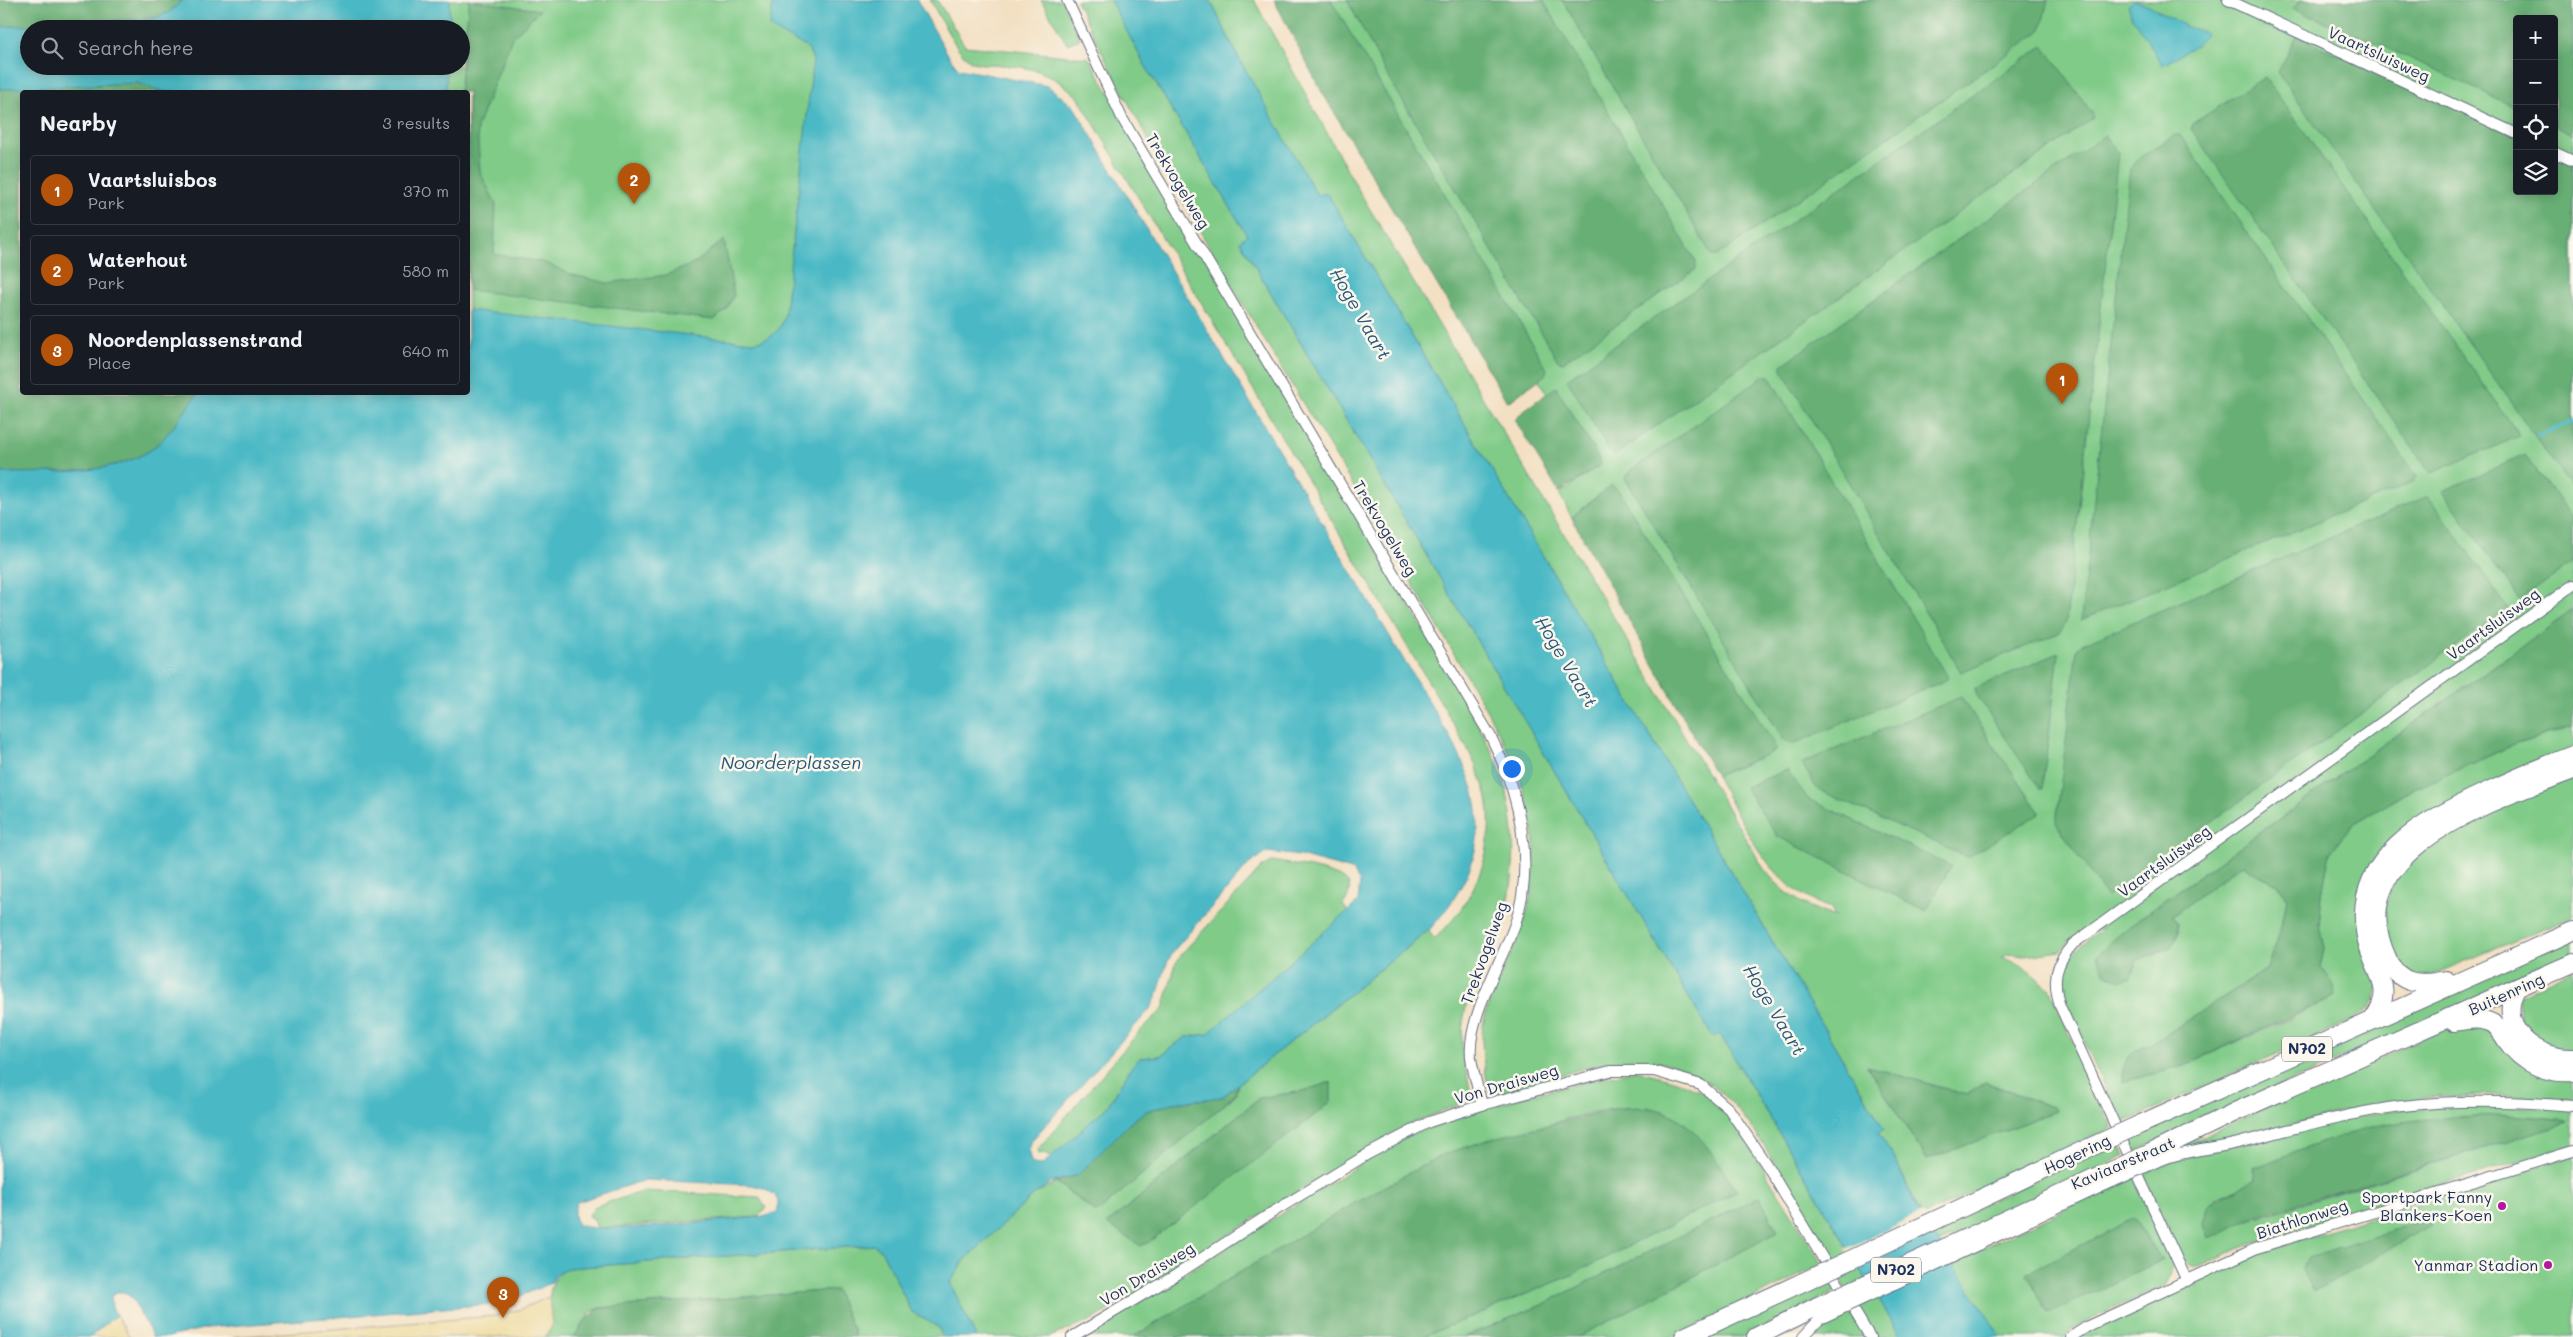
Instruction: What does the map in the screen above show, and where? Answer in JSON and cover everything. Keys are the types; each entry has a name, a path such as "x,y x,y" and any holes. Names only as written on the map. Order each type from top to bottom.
{"highway":[{"path":"2374,1018 2383,1002 2384,989 2367,941 2365,908 2371,884 2384,859 2401,841 2426,823 2501,785 2573,755"},
{"path":"2473,975 2422,984 2407,981 2395,972 2386,955 2378,929 2379,903 2385,884 2402,858 2436,832 2492,803 2573,770"},
{"name":"Buitenring","path":"2473,975 2573,930"},
{"name":"Buitenring","path":"2438,1024 2573,963"},
{"name":"Hogering","path":"1684,1337 2082,1151 2473,975"},
{"path":"2516,989 2510,1002 2510,1013 2519,1034 2542,1053 2560,1058 2573,1058"},
{"path":"2438,1024 2469,1020 2485,1021 2498,1028 2516,1052 2532,1064 2552,1072 2573,1072"},
{"name":"Hogering","path":"1756,1337 1819,1312 2155,1157 2235,1112 2438,1024"}],"street":[{"name":"Trekvogelweg","path":"1067,0 1122,118 1482,720 1506,767 1516,801 1523,843 1523,883 1515,923 1475,1022 1471,1055 1482,1105"},
{"name":"Vaartsluisweg","path":"2228,0 2513,132"},
{"path":"2558,154 2573,161"},
{"name":"Vaartsluisweg","path":"2187,1281 2060,1006 2055,979 2060,961 2072,944 2573,585"},
{"name":"Von Draisweg","path":"1072,1337 1176,1275 1273,1212 1368,1154 1429,1122 1482,1105 1610,1071 1654,1071 1701,1085 1729,1109 1762,1158 1870,1337"},
{"name":"Kaviaarstraat","path":"2155,1157 2220,1148 2328,1120 2401,1106 2494,1100 2573,1106"},
{"name":"Biathlonweg","path":"2071,1337 2088,1326 2270,1244 2573,1151"},
{"path":"1803,1337 1819,1312"}],"green space":[{"path":"0,0 183,0 168,13 151,19 20,20 20,26 0,27"},
{"path":"447,0 777,0 817,47 785,352 470,315 470,90 442,90 443,75 470,75 470,20 446,20"},
{"path":"469,0 540,10 512,38 477,127 480,172 496,204 494,254 543,262 573,275 607,283 666,275 695,263 724,240 734,295 726,310 714,320 470,290 470,90 459,90 461,75 470,75 470,20 467,20"},
{"path":"930,0 937,0 965,46 1089,58 1476,721 1498,764 1507,794 1512,825 1514,857 1508,903 1471,992 1463,1023 1463,1051 1472,1098 1408,1125 1366,1149 1091,1321 1049,1337 976,1337 950,1283 964,1261 1035,1194 1056,1182 1096,1213 1235,1095 1238,1084 1429,930 1434,939 1449,924 1473,889 1487,848 1488,805 1483,784 1475,764 1443,706 1078,97 1060,82 1035,70 1014,66 981,64 971,61 954,43","holes":["1332,1082 1107,1224 1259,1098 1303,1091"]},
{"path":"1041,0 1062,0 1080,39 1067,44"},
{"path":"1076,0 1110,0 1145,65 1247,235 1240,241 1698,1013 1713,1036 1720,1034 1901,1337 1874,1337 1781,1176 1748,1123 1729,1100 1706,1081 1680,1068 1649,1061 1631,1061 1593,1066 1501,1093 1493,1094 1489,1092 1483,1051 1483,1025 1491,997 1519,935 1533,884 1535,848 1533,831 1519,778 1496,728 1448,644 1185,205 1147,138"},
{"path":"1210,0 1254,0 1359,191 1764,869 1796,899 1814,909 1836,917 1831,908 1811,900 1793,888 1778,874 1742,823 1716,776 1750,762 1601,493 1573,516 1574,522 1558,491 1566,490 1590,472 1328,0 2573,0 2573,617 2505,658 2130,925 2097,955 2137,960 2171,947 2178,933 2178,923 2172,916 2242,864 2251,871 2278,884 2287,898 2283,920 2267,969 2150,1045 2138,1049 2129,1058 2123,1070 2122,1082 2180,1067 2335,996 2333,985 2320,967 2324,948 2319,925 2322,893 2330,853 2351,825 2412,790 2511,746 2573,726 2573,751 2382,854 2377,989 2374,1002 2368,1010 2348,1022 2121,1124 2061,991 2064,969 2068,960 2079,947 2104,927 2070,941 2061,951 2025,956 2006,954 2001,957 2021,965 2049,988 2112,1128 1922,1216 1893,1155 1878,1133 1884,1129 1327,193 1317,196 1239,59","holes":["1867,1066 1967,1095 1985,1082 2054,1108 2055,1111 1927,1160"]},
{"path":"1274,0 1331,0 1547,369 1545,375 1510,401 1506,400 1319,87"},
{"path":"1347,0 1543,0 1696,262 1696,269 1563,362 1558,361 1386,73"},
{"path":"1562,0 2048,0 2041,29 2038,33 1717,256 1712,256"},
{"path":"2301,0 2573,0 2573,134 2558,127 2558,15 2513,15 2513,106 2368,39 2293,9"},
{"path":"2297,36 2513,134 2513,195 2558,195 2558,156 2573,162 2573,490 2278,72"},
{"path":"2043,46 2093,114 2093,118 1615,455 1611,453 1567,379"},
{"path":"2265,77 2520,436 2431,473 2414,450 2191,129 2192,124"},
{"path":"137,83 159,90 20,90 20,395 197,395 171,430 152,449 136,458 119,464 79,471 0,473 0,89"},
{"path":"2105,135 2118,153 2066,623 2059,633 1961,672 1782,370 1782,365"},
{"path":"2175,135 2180,135 2417,477 2413,482 2081,620 2130,168 2141,157"},
{"path":"1764,376 1769,376 1948,677 1946,680 1793,744 1785,742 1625,478 1633,469"},
{"path":"1556,387 1602,464 1561,491 1558,491 1515,420 1524,410"},
{"path":"2525,455 2573,519 2573,563 2520,600 2443,491"},
{"path":"1612,485 1619,491 1773,742 1776,749 1771,753 1716,776 1574,522 1573,516"},
{"path":"2428,496 2508,608 2107,897 2056,823 2077,649 2082,644"},
{"path":"2573,610 2573,726 2511,746 2412,790 2351,825 2330,853 2322,893 2319,925 2324,948 2320,967 2333,985 2335,996 2180,1067 2122,1082 2125,1063 2137,1049 2150,1045 2267,969 2283,920 2287,898 2278,884 2251,871 2242,864 2172,916 2178,923 2178,933 2171,947 2137,960 2130,979 2120,981 2105,973 2097,955 2130,925"},
{"path":"2059,653 2042,789 2040,789 1976,694 1975,688"},
{"path":"1961,697 2040,813 1968,857 1821,791 1815,786 1802,763"},
{"path":"1787,770 1808,799 1951,866 1926,911 1777,836 1745,787"},
{"path":"2573,772 2573,916 2432,975 2417,977 2398,966 2381,923 2396,871 2443,831"},
{"path":"1273,861 1325,872 1343,879 1348,883 1349,891 1343,905 1349,913 1208,1034 1186,1037 1160,1056 1140,1058 1132,1066 1107,1107 1051,1158 1045,1153 1039,1154 1038,1149 1138,1033 1163,1009 1176,963 1184,951 1263,866"},
{"path":"2573,938 2573,955 2134,1152 2127,1137"},
{"path":"2573,969 2573,1054 2556,1053 2521,1029 2518,997"},
{"path":"2463,1024 2476,1024 2573,1077 2573,1101 2511,1095 2433,1097 2363,1107 2241,1138 2168,1152 2336,1076 2368,1064 2431,1035"},
{"path":"1867,1066 1967,1095 1985,1082 2054,1108 2055,1111 1927,1160"},
{"path":"1636,1070 1688,1085 1709,1097 1730,1116 1823,1264 1673,1337 1578,1337 1778,1232 1759,1197 1544,1304 1464,1337 1422,1337 1565,1278 1737,1191 1633,1108 1604,1110 1562,1120 1366,1197 1133,1337 1079,1337 1230,1246 1397,1141 1431,1126 1528,1095"},
{"path":"1331,1082 1331,1101 1324,1108 1149,1242 1141,1246 1107,1224 1259,1098 1303,1091"},
{"path":"1238,1084 1235,1095 1097,1213 1056,1182 1078,1175 1129,1124 1144,1112 1173,1103 1222,1097"},
{"path":"2458,1104 2573,1109 2573,1145 2248,1245 2199,1267 2188,1265 2181,1258 2143,1173 2174,1159 2369,1114","holes":["2505,1115 2560,1119 2569,1122 2246,1221 2216,1198 2248,1185 2255,1179 2253,1168 2451,1117"]},
{"path":"1619,1108 1650,1108 1665,1112 1678,1119 1690,1128 1711,1152 1737,1191 1565,1278 1422,1337 1133,1337 1358,1201 1442,1155 1493,1138"},
{"path":"2505,1115 2560,1119 2570,1122 2257,1216 2209,1238 2204,1225 2207,1206 2255,1179 2253,1168 2329,1140 2376,1127 2424,1119"},
{"path":"2118,1141 2125,1156 1938,1243 1930,1229"},
{"name":"Sportpark Fanny Blankers-Koen","path":"2573,1155 2573,1337 2078,1337 2258,1253"},
{"path":"2134,1177 2173,1267 2167,1284 2083,1323 2072,1329 2065,1337 2001,1337 1950,1263","holes":["2134,1219 2162,1260 2083,1296"]},
{"path":"644,1191 759,1197 766,1208 758,1217 597,1228 594,1219 588,1216 596,1206"},
{"path":"1759,1197 1778,1232 1578,1337 1464,1337 1544,1304"},
{"path":"2134,1218 2162,1260 2048,1314 2027,1273"},
{"path":"2428,1219 2431,1225 2314,1292 2302,1270 2309,1257"},
{"path":"874,1245 882,1251 912,1312 938,1327 943,1337 854,1337 854,1332 835,1290 599,1308 591,1312 574,1337 545,1337 550,1333 549,1305 551,1287 560,1273 569,1268"},
{"path":"1830,1276 1839,1290 1742,1337 1704,1337"},
{"path":"836,1290 854,1332 854,1337 574,1337 583,1323 599,1308"},
{"path":"1850,1310 1865,1337 1808,1337 1823,1322"}],"sand":[{"path":"549,1297 552,1326 545,1337 234,1337 494,1316 521,1309"},
{"path":"116,1315 130,1337 90,1337"}],"water":[{"path":"183,0 450,0 449,20 132,20 151,19 168,13"},
{"name":"Noorderplassen","path":"773,0 917,0 950,58 959,69 1048,86 1074,107 1454,744 1471,784 1478,817 1475,852 1462,885 1453,900 1430,929 1222,1097 1173,1103 1144,1112 1129,1124 1078,1175 1050,1183 1035,1194 964,1261 950,1283 976,1337 943,1337 938,1327 912,1312 882,1251 874,1245 569,1268 556,1275 551,1283 504,1303 207,1328 168,1337 153,1337 132,1298 124,1292 116,1292 111,1297 112,1307 116,1315 90,1337 0,1337 0,473 79,471 119,464 136,458 152,449 164,438 197,395 470,395 470,310 752,342 770,337 781,325 785,313 813,60 808,48 770,28","holes":["1267,852 1300,856 1352,870 1360,882 1358,902 1208,1034 1186,1037 1160,1056 1140,1058 1132,1066 1107,1107 1042,1165 1033,1164 1029,1152 1032,1140 1150,1009 1167,963 1175,949 1249,864","645,1180 752,1185 764,1188 775,1195 778,1201 778,1210 775,1213 763,1217 608,1228 588,1227 578,1224 575,1219 574,1213 577,1202"]},
{"name":"Hoge Vaart","path":"1110,0 1210,0 1239,59 1317,195 1327,193 1884,1129 1878,1133 1893,1155 1918,1210 2001,1337 1901,1337 1720,1034 1713,1037 1698,1013 1240,241 1247,235 1145,65"},
{"path":"2134,1 2147,4 2187,27 2205,32 2206,35 2196,45 2163,65 2131,15 2128,5"},
{"path":"20,26 20,75 447,75 446,90 159,90 137,83 0,89 0,27"}],"pier":[{"path":"1922,1213 1934,1231 1857,1267 1846,1249"}],"waterway":[{"path":"2538,436 2573,421"}],"place":[{"name":"Waterhout","path":"634,204"},
{"name":"Vaartsluisbos","path":"2062,404"},
{"name":"Sportpark Fanny Blankers-Koen","path":"2502,1206"},
{"name":"Yanmar Stadion","path":"2548,1265"},
{"name":"Noordenplassenstrand","path":"503,1318"}]}
